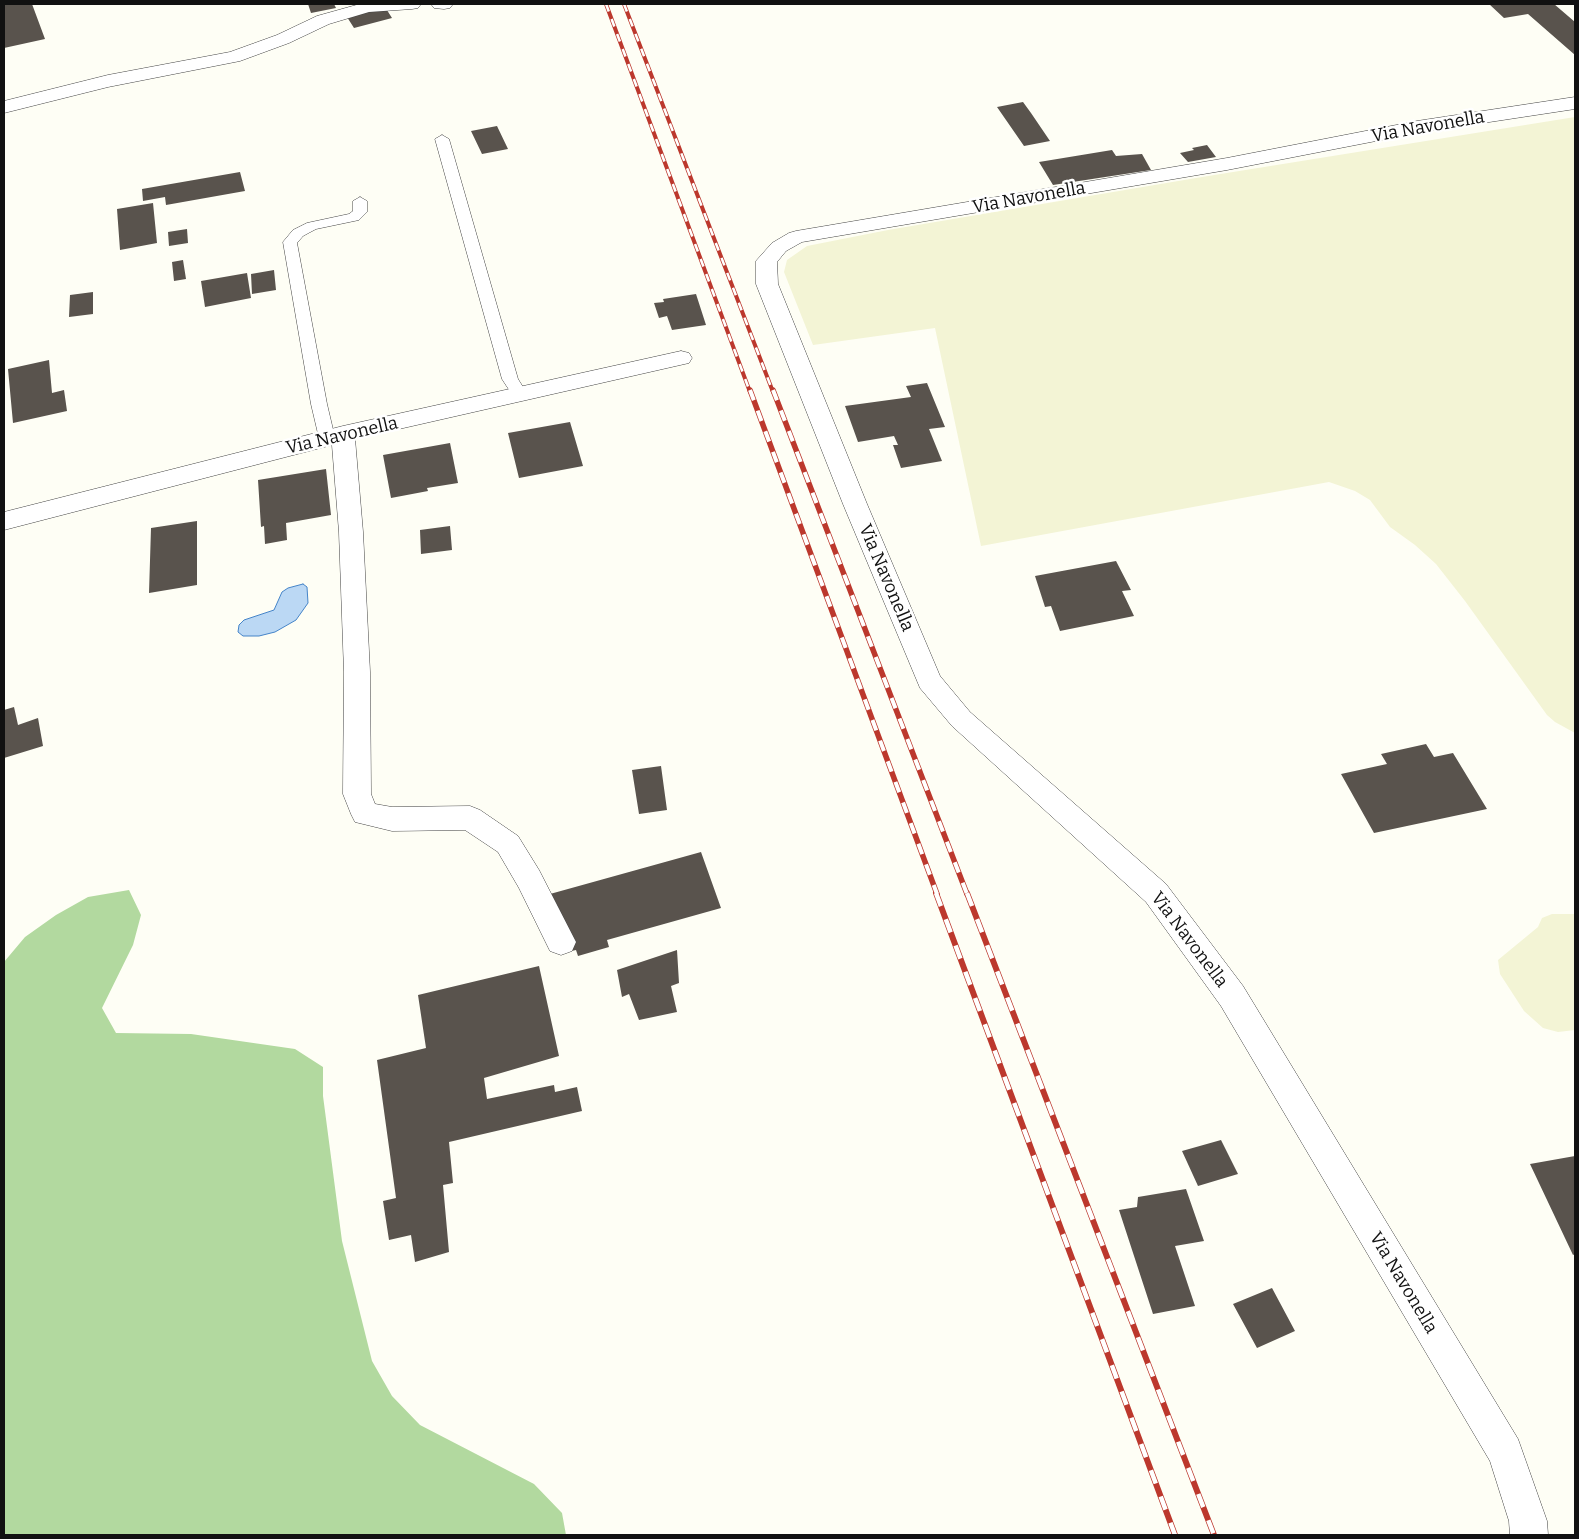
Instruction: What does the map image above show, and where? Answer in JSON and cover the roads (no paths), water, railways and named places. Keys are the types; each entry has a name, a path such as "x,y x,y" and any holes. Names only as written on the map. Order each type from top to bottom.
{"street":[{"path":"4,107 108,81 234,57 283,39 322,20 368,7 412,4"},
{"name":"Via Navonella","path":"1529,1535 1528,1521 1504,1452 1232,996 1156,893 961,719 930,680 855,504 768,284 766,261 779,247 796,237 1217,166 1416,128 1575,102"},
{"name":"Via Navonella","path":"4,521 335,436 681,358"},
{"path":"335,436 351,532 357,672 357,794 365,814 392,819 470,818 508,844 529,879 561,942"}],"lane":[{"path":"442,139 510,379 520,395"},
{"path":"335,436 318,404 290,242 298,233 312,226 354,217 360,212 360,201"}],"water":[{"path":"303,584 307,587 308,603 296,620 275,632 259,636 243,636 238,632 239,625 244,620 274,610 282,592 288,588"}],"railway":[{"path":"606,4 750,392"},
{"path":"624,4 773,392"},
{"path":"750,390 937,894"},
{"path":"773,390 967,894"},
{"path":"936,893 1175,1535"},
{"path":"967,893 1214,1535"}]}
